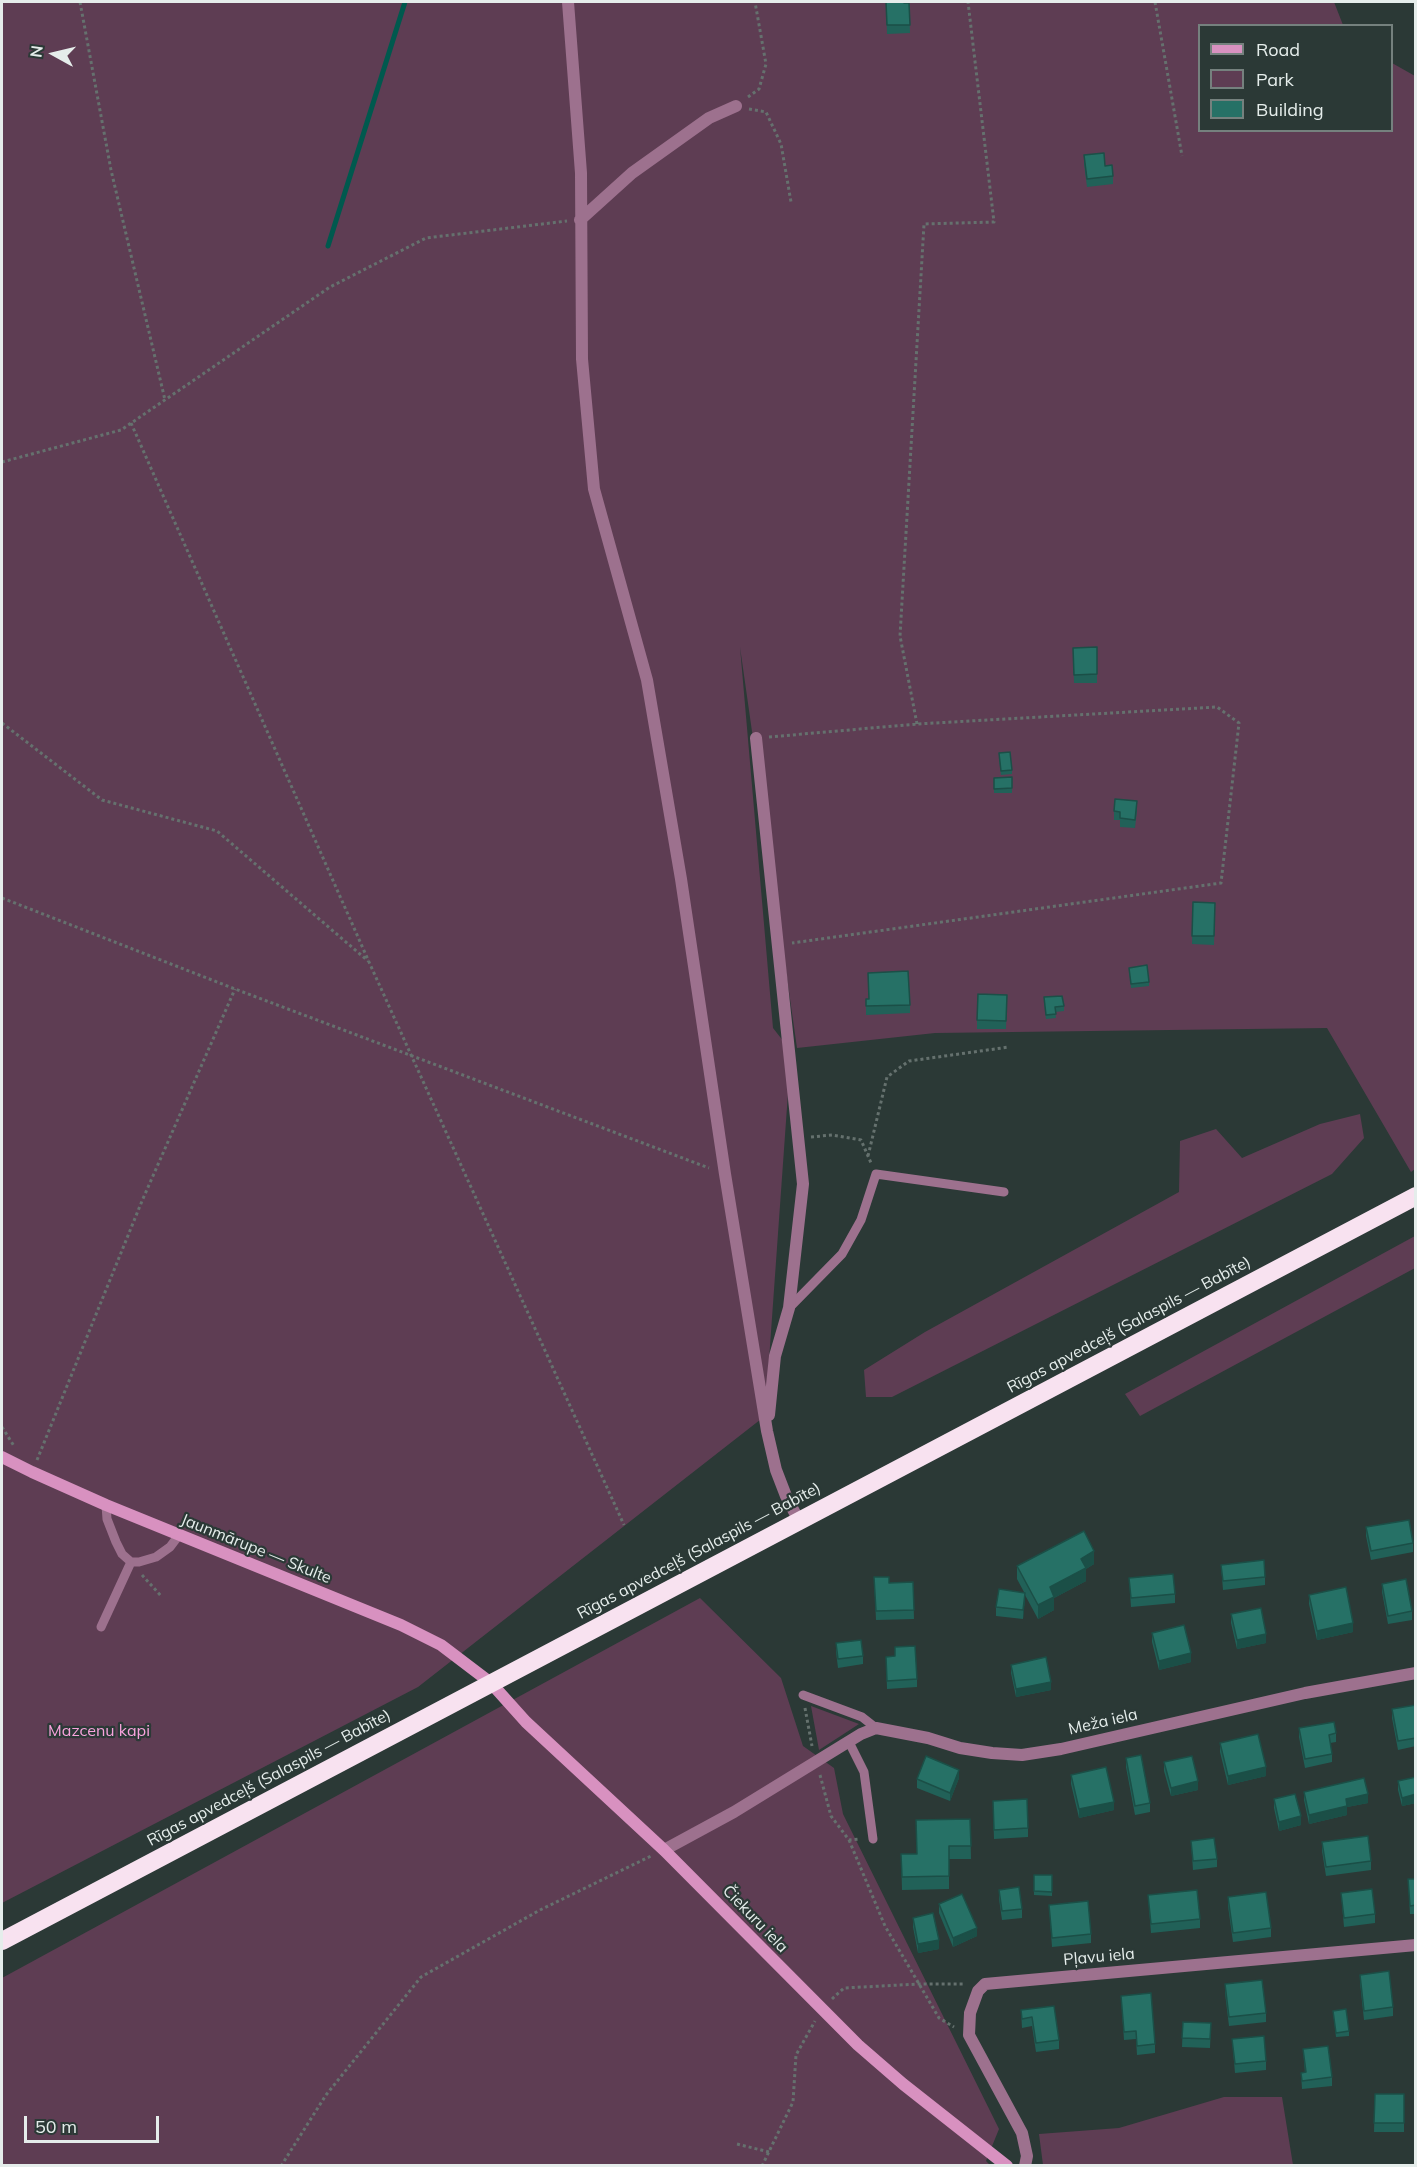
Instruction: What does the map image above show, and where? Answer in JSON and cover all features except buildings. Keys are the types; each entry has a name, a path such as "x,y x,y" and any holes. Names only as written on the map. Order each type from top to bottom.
{"highway":[{"name":"Rīgas apvedceļš (Salaspils — Babīte)","path":"2,1941 1416,1196"}],"main road":[{"name":"Jaunmārupe — Skulte","path":"2,1457 179,1535 401,1625 441,1645 491,1683"},
{"name":"Čiekuru iela","path":"491,1683 526,1722 664,1850 821,2010 903,2084 1006,2166"}],"street":[{"path":"568,2 581,172 582,359 594,489 647,680 681,879 725,1174 767,1431 776,1470 799,1521"},
{"path":"580,220 632,173 709,118 736,106"},
{"path":"756,738 802,1184 789,1308 775,1356 767,1431"},
{"name":"Meža iela","path":"876,1728 928,1738 960,1748 1022,1755 1061,1749 1305,1693 1416,1672"},
{"path":"664,1850 734,1812 876,1728"},
{"name":"Pļavu iela","path":"985,1984 1416,1945"},
{"path":"985,1984 978,1992 969,2013 969,2035 1022,2133 1027,2156 1025,2166"}],"lane":[{"path":"789,1308 842,1254 861,1220 876,1174 1004,1192"},
{"path":"106,1504 107,1519 116,1542 122,1554 131,1562 156,1557 170,1547 179,1535"},
{"path":"101,1627 131,1562"},
{"name":"Meža iela","path":"803,1695 862,1717 876,1728"},
{"path":"849,1742 864,1772 873,1839"}],"path":[{"path":"80,2 111,170 165,400"},
{"path":"736,106 759,89 766,64 755,2"},
{"path":"917,724 900,636 924,224 994,222 968,2"},
{"path":"1155,2 1182,156"},
{"path":"736,106 766,112 781,144 791,202"},
{"path":"2,462 121,430 330,287 426,238 580,220"},
{"path":"131,423 411,1056 624,1525"},
{"path":"756,738 917,724 1217,707 1239,723 1221,883 777,945"},
{"path":"2,723 102,800 217,831 369,962"},
{"path":"2,898 235,989 725,1174"},
{"path":"32,1472 141,1201 235,989"},
{"path":"868,1156 887,1077 909,1061 1009,1047"},
{"path":"798,1139 832,1135 861,1140 876,1174"},
{"path":"131,1562 162,1597"},
{"path":"803,1695 816,1762 831,1816 849,1840 885,1926 939,2018 969,2035"},
{"path":"849,1840 873,1839"},
{"path":"281,2166 326,2095 421,1977 540,1910 664,1850"},
{"path":"762,2166 793,2102 796,2055 821,2010 844,1988 919,1984 985,1984"},
{"path":"737,2144 769,2152"}],"green space":[{"name":"Mazcenu kapi","path":"2,2 1334,2 1343,24 1198,24 1198,132 1393,132 1393,64 1415,76 1415,1169 1411,1172 1327,1028 935,1033 797,1048 740,647 773,1028 791,1051 765,1416 418,1687 2,1903"},
{"path":"1360,1114 1364,1138 1332,1174 892,1397 866,1397 864,1370 925,1332 1179,1192 1180,1141 1216,1129 1242,1158 1320,1124"},
{"path":"1415,1236 1415,1268 1140,1416 1125,1394"},
{"path":"700,1598 781,1678 803,1746 834,1768 843,1814 999,2129 986,2161 991,2166 2,2166 2,1978"},
{"path":"811,1706 859,1724 819,1750"},
{"path":"1224,2097 1282,2097 1293,2165 1043,2165 1039,2134 1119,2128"}],"waterway":[{"path":"328,246 405,2"}]}
